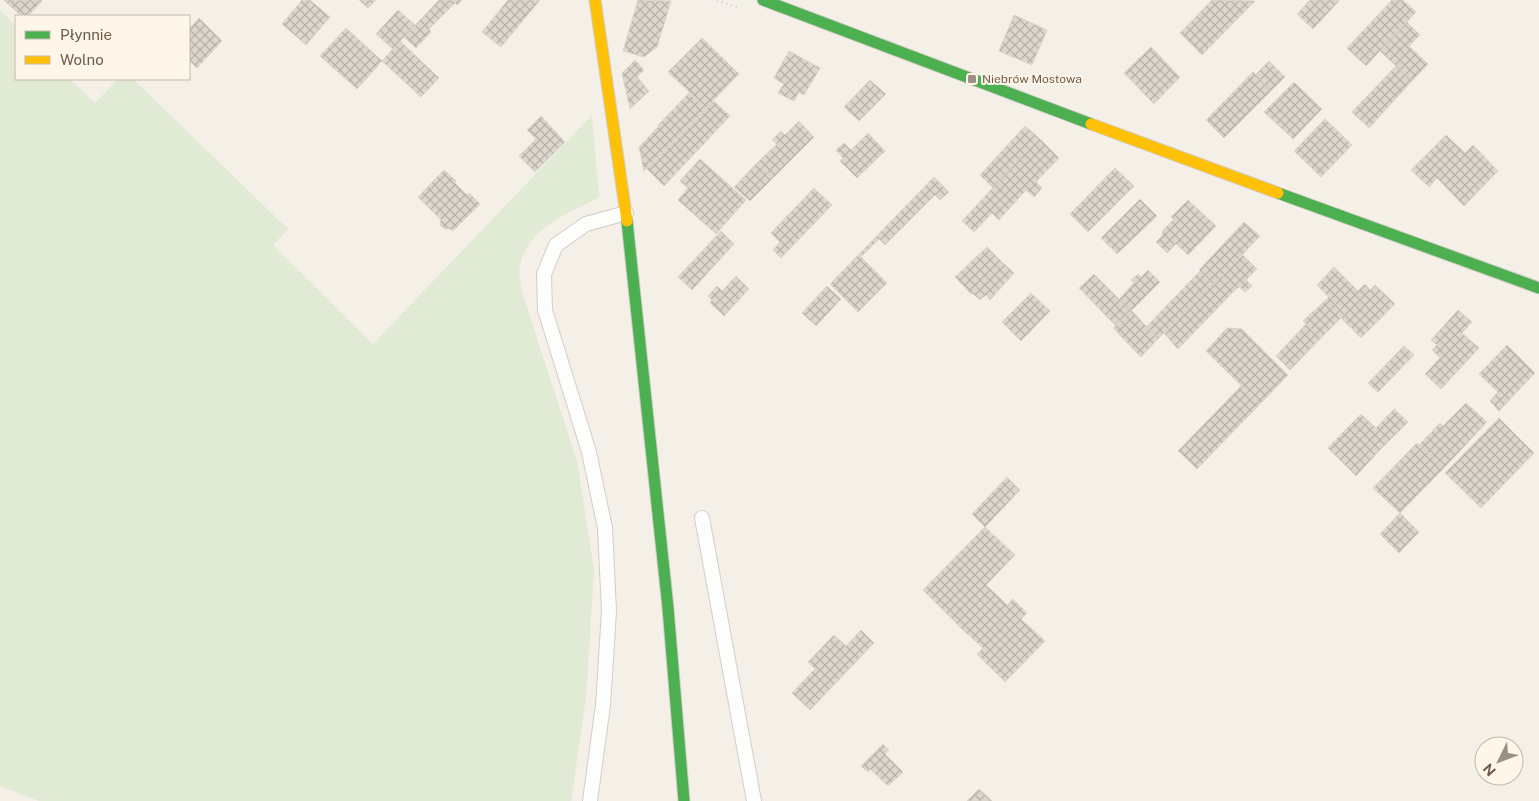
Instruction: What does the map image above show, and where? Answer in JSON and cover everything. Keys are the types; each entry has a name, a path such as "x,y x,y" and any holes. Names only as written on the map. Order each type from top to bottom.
{"street":[{"path":"595,0 626,213 668,608 684,801"},
{"path":"763,0 1177,156 1539,288"}],"lane":[{"path":"590,801 603,705 609,611 605,528 589,452 545,310 544,274 556,245 586,224 626,213"},
{"path":"702,518 754,801"}],"green space":[{"path":"0,10 15,25 15,80 71,80 95,103 117,80 134,80 288,229 273,245 373,344 592,115 599,196 561,217 540,232 531,241 525,252 519,271 522,292 577,461 594,569 586,698 571,801 39,801 0,786"}],"building":[{"path":"4,0 42,1 29,15 20,15"},
{"path":"302,0 310,0 330,17 306,45 282,24"},
{"path":"359,0 376,0 368,8"},
{"path":"439,0 462,0 457,5 455,3 429,29 431,32 416,48 404,37"},
{"path":"508,0 540,0 501,47 482,32"},
{"path":"638,0 671,1 657,47 644,57 623,51"},
{"path":"1212,0 1255,1 1202,55 1180,33"},
{"path":"1310,0 1339,1 1313,29 1297,14"},
{"path":"1392,0 1403,0 1416,12 1366,66 1347,48"},
{"path":"398,10 415,25 393,49 376,34"},
{"path":"1014,15 1047,30 1032,65 999,51"},
{"path":"199,18 222,41 197,68 190,61 190,28"},
{"path":"1407,22 1420,35 1409,46 1428,64 1412,81 1380,51"},
{"path":"346,28 382,61 357,89 320,56"},
{"path":"702,38 739,74 706,108 668,72"},
{"path":"400,41 439,78 421,97 382,61"},
{"path":"1151,47 1180,77 1154,104 1124,73"},
{"path":"789,51 820,68 804,95 799,92 794,101 778,93 784,84 774,78"},
{"path":"635,60 644,70 637,77 649,91 630,109 622,73"},
{"path":"1269,61 1285,77 1271,91 1255,75"},
{"path":"1396,66 1412,81 1369,128 1352,112"},
{"path":"1253,72 1271,91 1224,138 1206,120"},
{"path":"870,80 886,94 859,121 844,107"},
{"path":"1294,82 1322,109 1293,139 1264,112"},
{"path":"689,93 706,108 644,171 639,147"},
{"path":"714,101 730,116 664,186 647,169"},
{"path":"541,116 565,142 535,172 519,156 536,139 527,130"},
{"path":"1325,119 1352,145 1321,177 1294,151"},
{"path":"799,121 814,137 773,178 757,163 777,144 772,140 781,131 785,135"},
{"path":"1025,126 1039,138 993,188 980,175"},
{"path":"868,133 885,151 857,178 840,161 843,158 836,150 844,143 851,150"},
{"path":"1446,135 1465,153 1473,145 1498,171 1464,206 1437,178 1429,187 1411,170"},
{"path":"1039,138 1059,158 1036,182 1042,188 1034,197 1026,190 999,220 992,213 974,232 962,221"},
{"path":"700,159 746,200 716,234 678,200 688,188 680,181"},
{"path":"757,163 773,178 750,201 734,187"},
{"path":"1115,168 1134,186 1088,232 1070,214"},
{"path":"444,170 467,195 469,193 480,204 453,231 445,229 440,225 441,220 418,197"},
{"path":"934,177 949,192 940,200 935,195 885,245 879,239 861,257 887,283 858,312 830,284"},
{"path":"814,188 832,205 781,258 773,250 780,242 771,233"},
{"path":"1140,199 1157,216 1117,254 1101,238"},
{"path":"1188,200 1216,226 1188,255 1176,244 1167,253 1156,242 1162,236 1163,230 1174,219 1171,217"},
{"path":"1244,222 1260,236 1214,285 1199,270"},
{"path":"721,231 734,244 692,290 678,277"},
{"path":"987,247 1002,262 971,294 955,277"},
{"path":"1243,255 1257,269 1246,280 1252,286 1245,292 1239,287 1236,289 1222,276"},
{"path":"1002,262 1014,273 990,300 986,295 980,300 972,293"},
{"path":"1334,267 1358,291 1365,284 1370,290 1375,285 1395,304 1361,338 1341,318 1345,314 1317,285"},
{"path":"1148,270 1160,282 1131,311 1119,299 1134,283 1131,280 1138,274 1141,277"},
{"path":"1200,271 1212,283 1158,339 1147,326"},
{"path":"1094,274 1131,311 1115,325 1079,288"},
{"path":"736,276 749,289 724,316 710,303 712,300 708,296 717,286 722,291"},
{"path":"1222,276 1236,289 1178,349 1164,333 1212,283 1214,285"},
{"path":"827,286 841,299 816,326 802,313"},
{"path":"1031,293 1050,311 1021,341 1002,322"},
{"path":"1329,297 1345,314 1321,338 1303,321"},
{"path":"1131,310 1158,339 1141,357 1113,328"},
{"path":"1458,310 1472,322 1462,333 1479,348 1441,389 1425,374 1440,358 1432,350 1437,345 1431,340"},
{"path":"1306,324 1321,338 1290,370 1276,356"},
{"path":"1227,328 1242,329 1288,375 1260,404 1206,351"},
{"path":"1507,345 1535,373 1499,411 1490,401 1498,392 1479,374"},
{"path":"1404,346 1414,355 1378,392 1368,383"},
{"path":"1241,386 1260,404 1197,469 1178,451"},
{"path":"1466,403 1487,422 1444,468 1419,445 1440,423 1443,426"},
{"path":"1394,409 1408,422 1378,452 1350,425 1361,414 1376,428"},
{"path":"1499,418 1534,453 1481,508 1445,473"},
{"path":"1350,425 1378,452 1356,476 1328,448"},
{"path":"1417,443 1444,468 1400,513 1373,488"},
{"path":"1007,477 1020,490 985,527 972,514"},
{"path":"1400,513 1419,532 1399,553 1380,534"},
{"path":"985,527 1015,555 986,585 997,595 963,630 923,590"},
{"path":"997,595 1007,605 1013,599 1027,613 1021,619 1045,641 1005,682 977,654 983,648 963,630"},
{"path":"861,630 874,643 810,710 792,693 815,669 808,662 834,635 846,646"},
{"path":"883,744 889,750 885,754 903,772 888,786 870,769 868,772 861,766"},
{"path":"979,789 992,801 967,801"}],"traffic: fast":[{"path":"763,0 1091,124"},
{"path":"1278,193 1539,288"},
{"path":"627,221 668,608 684,801"}],"traffic: slow":[{"path":"595,0 627,221"},
{"path":"1091,124 1278,193"}],"place":[{"name":"Niebrów Mostowa","path":"972,79"}]}
